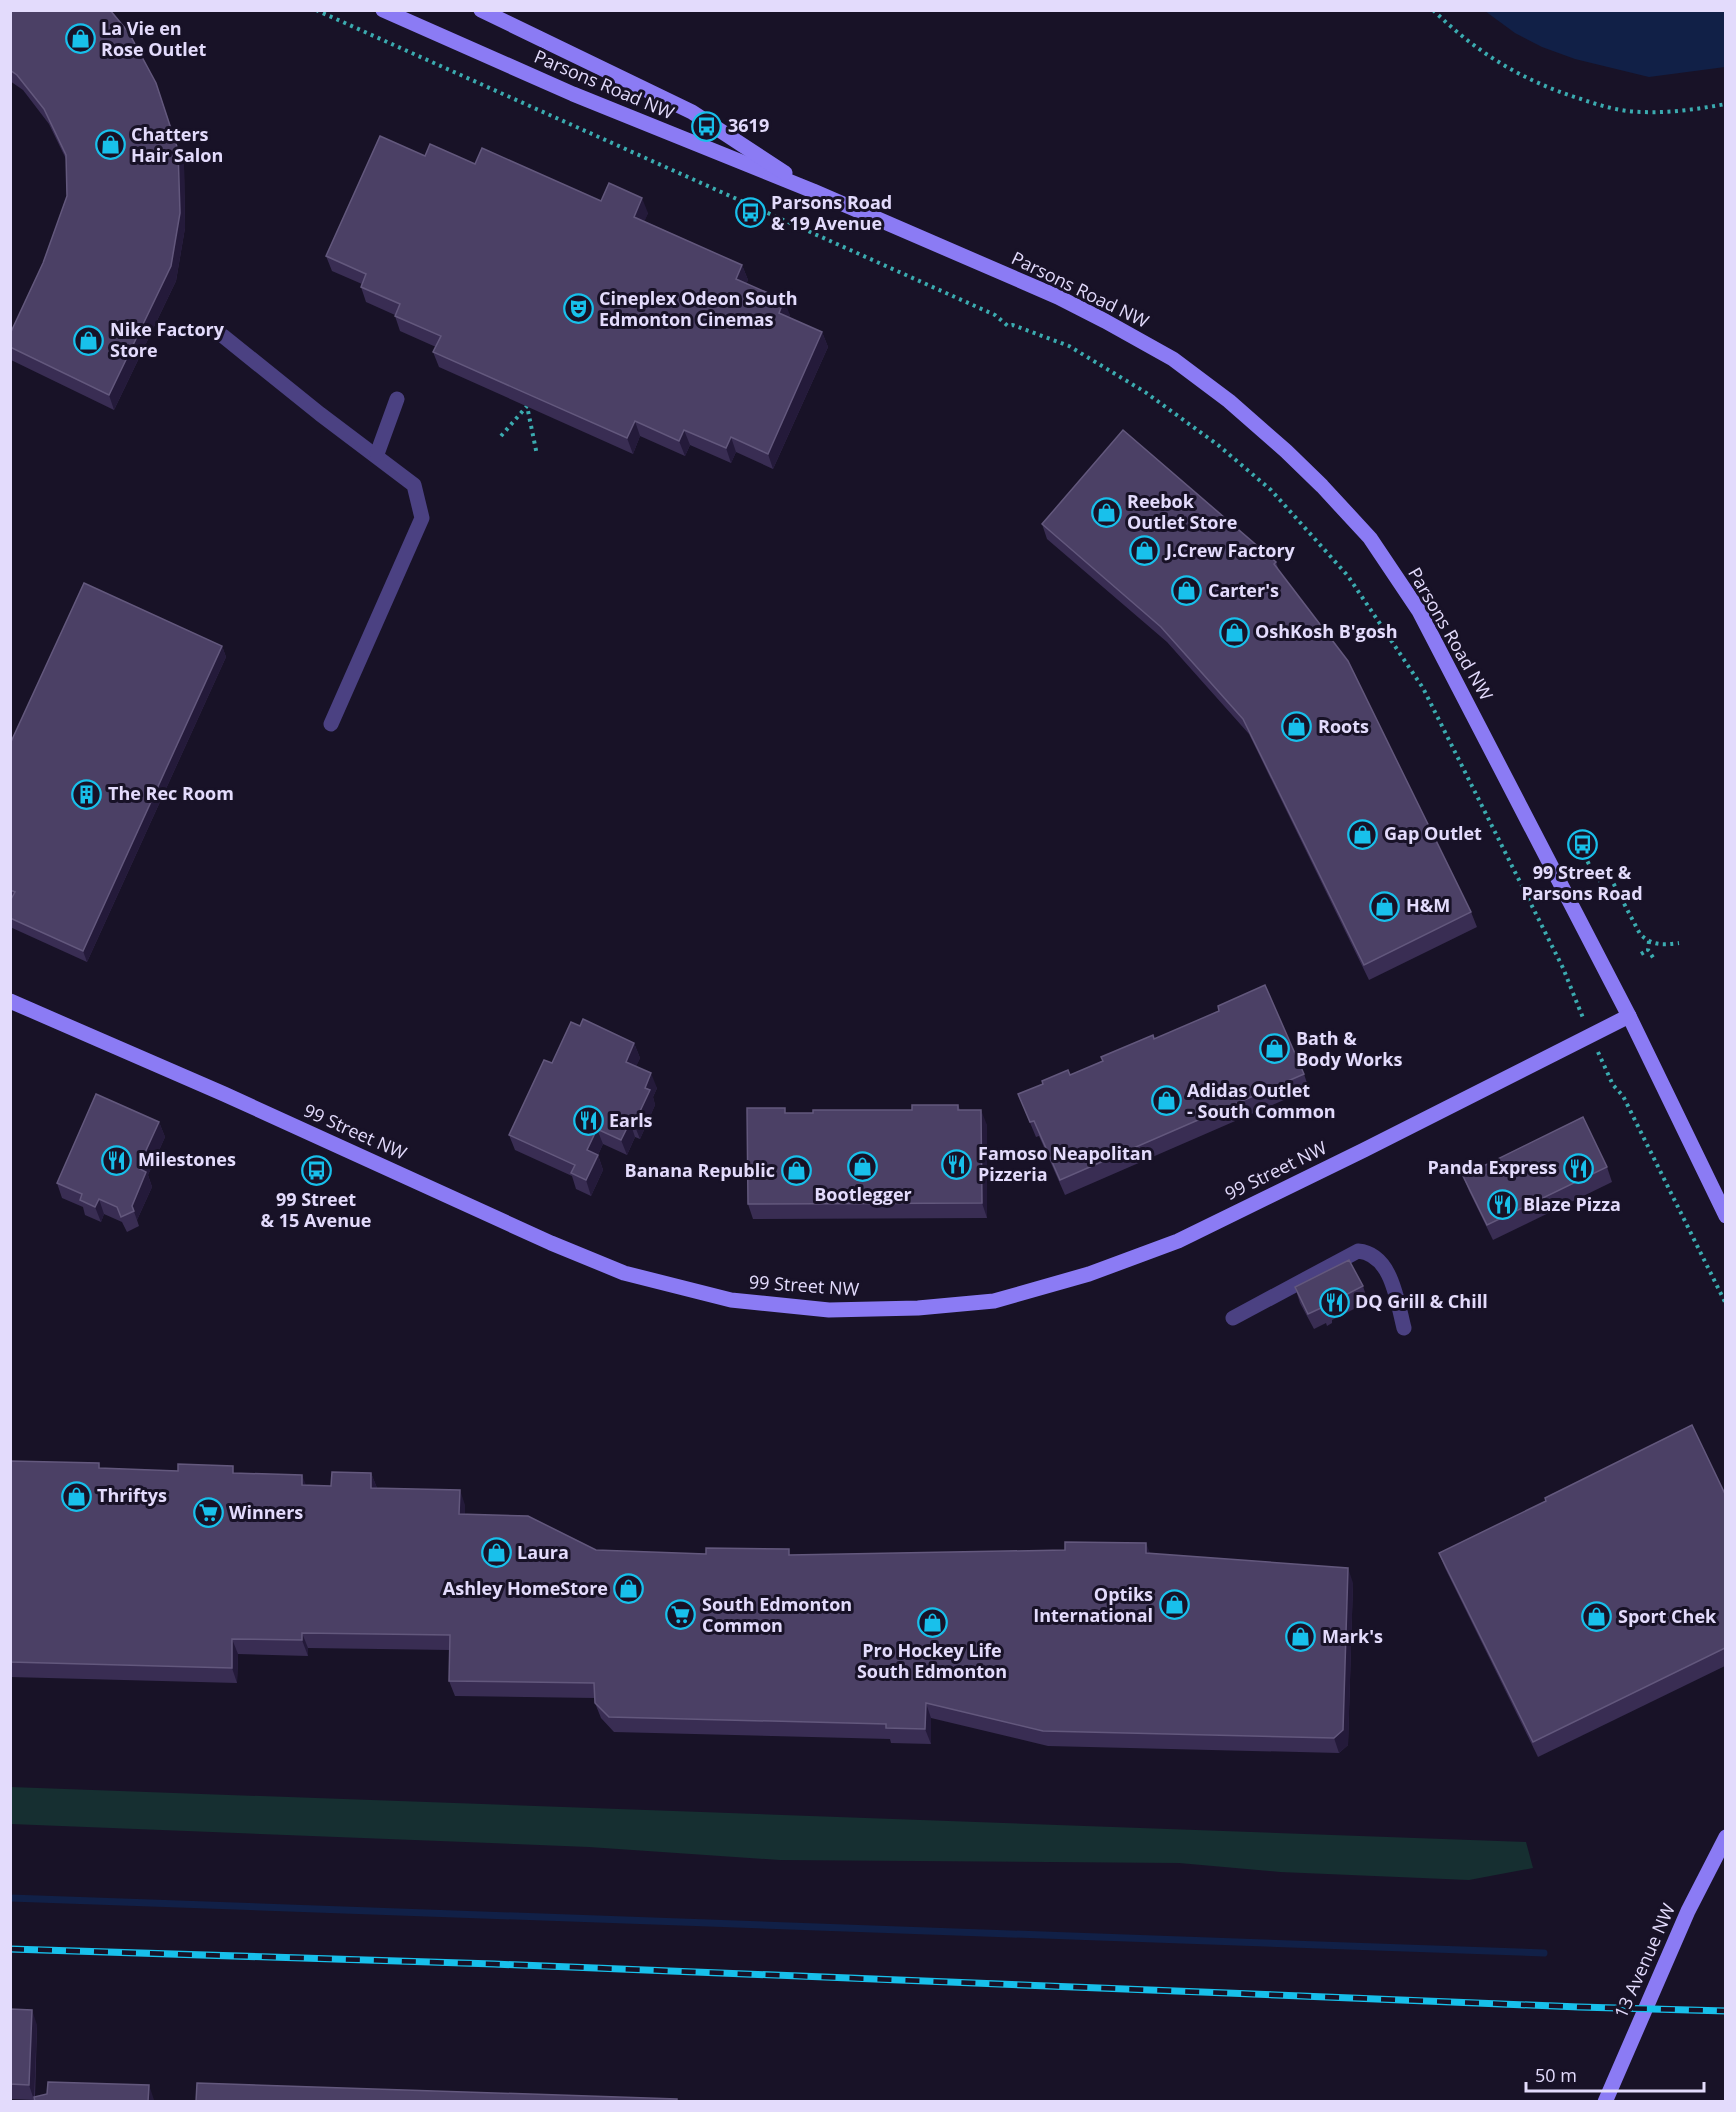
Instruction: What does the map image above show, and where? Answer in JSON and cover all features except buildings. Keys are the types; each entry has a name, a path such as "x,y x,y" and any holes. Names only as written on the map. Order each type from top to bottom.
{"main road":[{"name":"Parsons Road NW","path":"383,10 573,94 813,191 1058,297 1173,359 1229,401 1322,486 1370,538 1419,611 1629,1016 1725,1216"},
{"name":"Parsons Road NW","path":"481,10 692,112 813,191"},
{"name":"99 Street NW","path":"10,1001 224,1094 551,1244 624,1273 731,1300 829,1310 918,1308 994,1301 1100,1270 1188,1236 1629,1016"},
{"name":"13 Avenue NW","path":"1605,2102 1688,1911 1725,1838"}],"lane":[{"path":"223,336 320,414 377,454 414,485 422,518 331,724"},
{"path":"377,454 397,399"},
{"path":"1233,1318 1358,1251 1367,1252 1377,1258 1387,1272 1395,1291 1404,1328"}],"path":[{"path":"316,10 995,315 1008,326 1013,325 1069,346 1145,392 1218,445 1271,490 1348,576 1423,688 1563,968 1574,995"},
{"path":"1433,10 1469,43 1524,77 1595,104 1644,112 1678,111 1725,104"},
{"path":"501,436 527,406 537,455"},
{"path":"1581,848 1597,881 1609,874 1640,934 1649,941 1664,945 1678,943"},
{"path":"1649,941 1648,950 1654,958"},
{"path":"1641,954 1648,950"},
{"path":"1614,1083 1623,1096 1725,1304"}],"green space":[{"path":"11,1787 1526,1842 1533,1868 1469,1880 1280,1872 1179,1863 780,1860 589,1847 11,1824"}],"water":[{"path":"1485,11 1725,11 1725,67 1649,77 1575,59 1542,47 1515,33"}],"waterway":[{"path":"10,1898 1544,1953"}],"railway":[{"path":"10,1949 494,1964 1726,2011"}],"place":[{"name":"La Vie en Rose Outlet","path":"80,39"},
{"name":"3619","path":"707,126"},
{"name":"Chatters Hair Salon","path":"110,145"},
{"name":"Parsons Road & 19 Avenue","path":"750,213"},
{"name":"Cineplex Odeon South Edmonton Cinemas","path":"578,309"},
{"name":"Nike Factory Store","path":"89,340"},
{"name":"Reebok Outlet Store","path":"1106,512"},
{"name":"J.Crew Factory","path":"1145,551"},
{"name":"Carter's","path":"1187,591"},
{"name":"OshKosh B'gosh","path":"1234,632"},
{"name":"Roots","path":"1297,727"},
{"name":"The Rec Room","path":"87,794"},
{"name":"Gap Outlet","path":"1363,834"},
{"name":"99 Street & Parsons Road","path":"1582,844"},
{"name":"H&M","path":"1385,906"},
{"name":"Bath & Body Works","path":"1275,1049"},
{"name":"Adidas Outlet - South Common","path":"1166,1101"},
{"name":"Earls","path":"588,1121"},
{"name":"Milestones","path":"117,1160"},
{"name":"Famoso Neapolitan Pizzeria","path":"957,1164"},
{"name":"Bootlegger","path":"863,1166"},
{"name":"Panda Express","path":"1578,1168"},
{"name":"99 Street & 15 Avenue","path":"316,1171"},
{"name":"Banana Republic","path":"796,1171"},
{"name":"Blaze Pizza","path":"1502,1205"},
{"name":"DQ Grill & Chill","path":"1334,1302"},
{"name":"Thriftys","path":"76,1496"},
{"name":"Winners","path":"208,1513"},
{"name":"Laura","path":"496,1553"},
{"name":"Ashley HomeStore","path":"629,1589"},
{"name":"Optiks International","path":"1174,1605"},
{"name":"South Edmonton Common","path":"681,1615"},
{"name":"Sport Chek","path":"1597,1617"},
{"name":"Pro Hockey Life South Edmonton","path":"932,1622"},
{"name":"Mark's","path":"1301,1637"}]}
